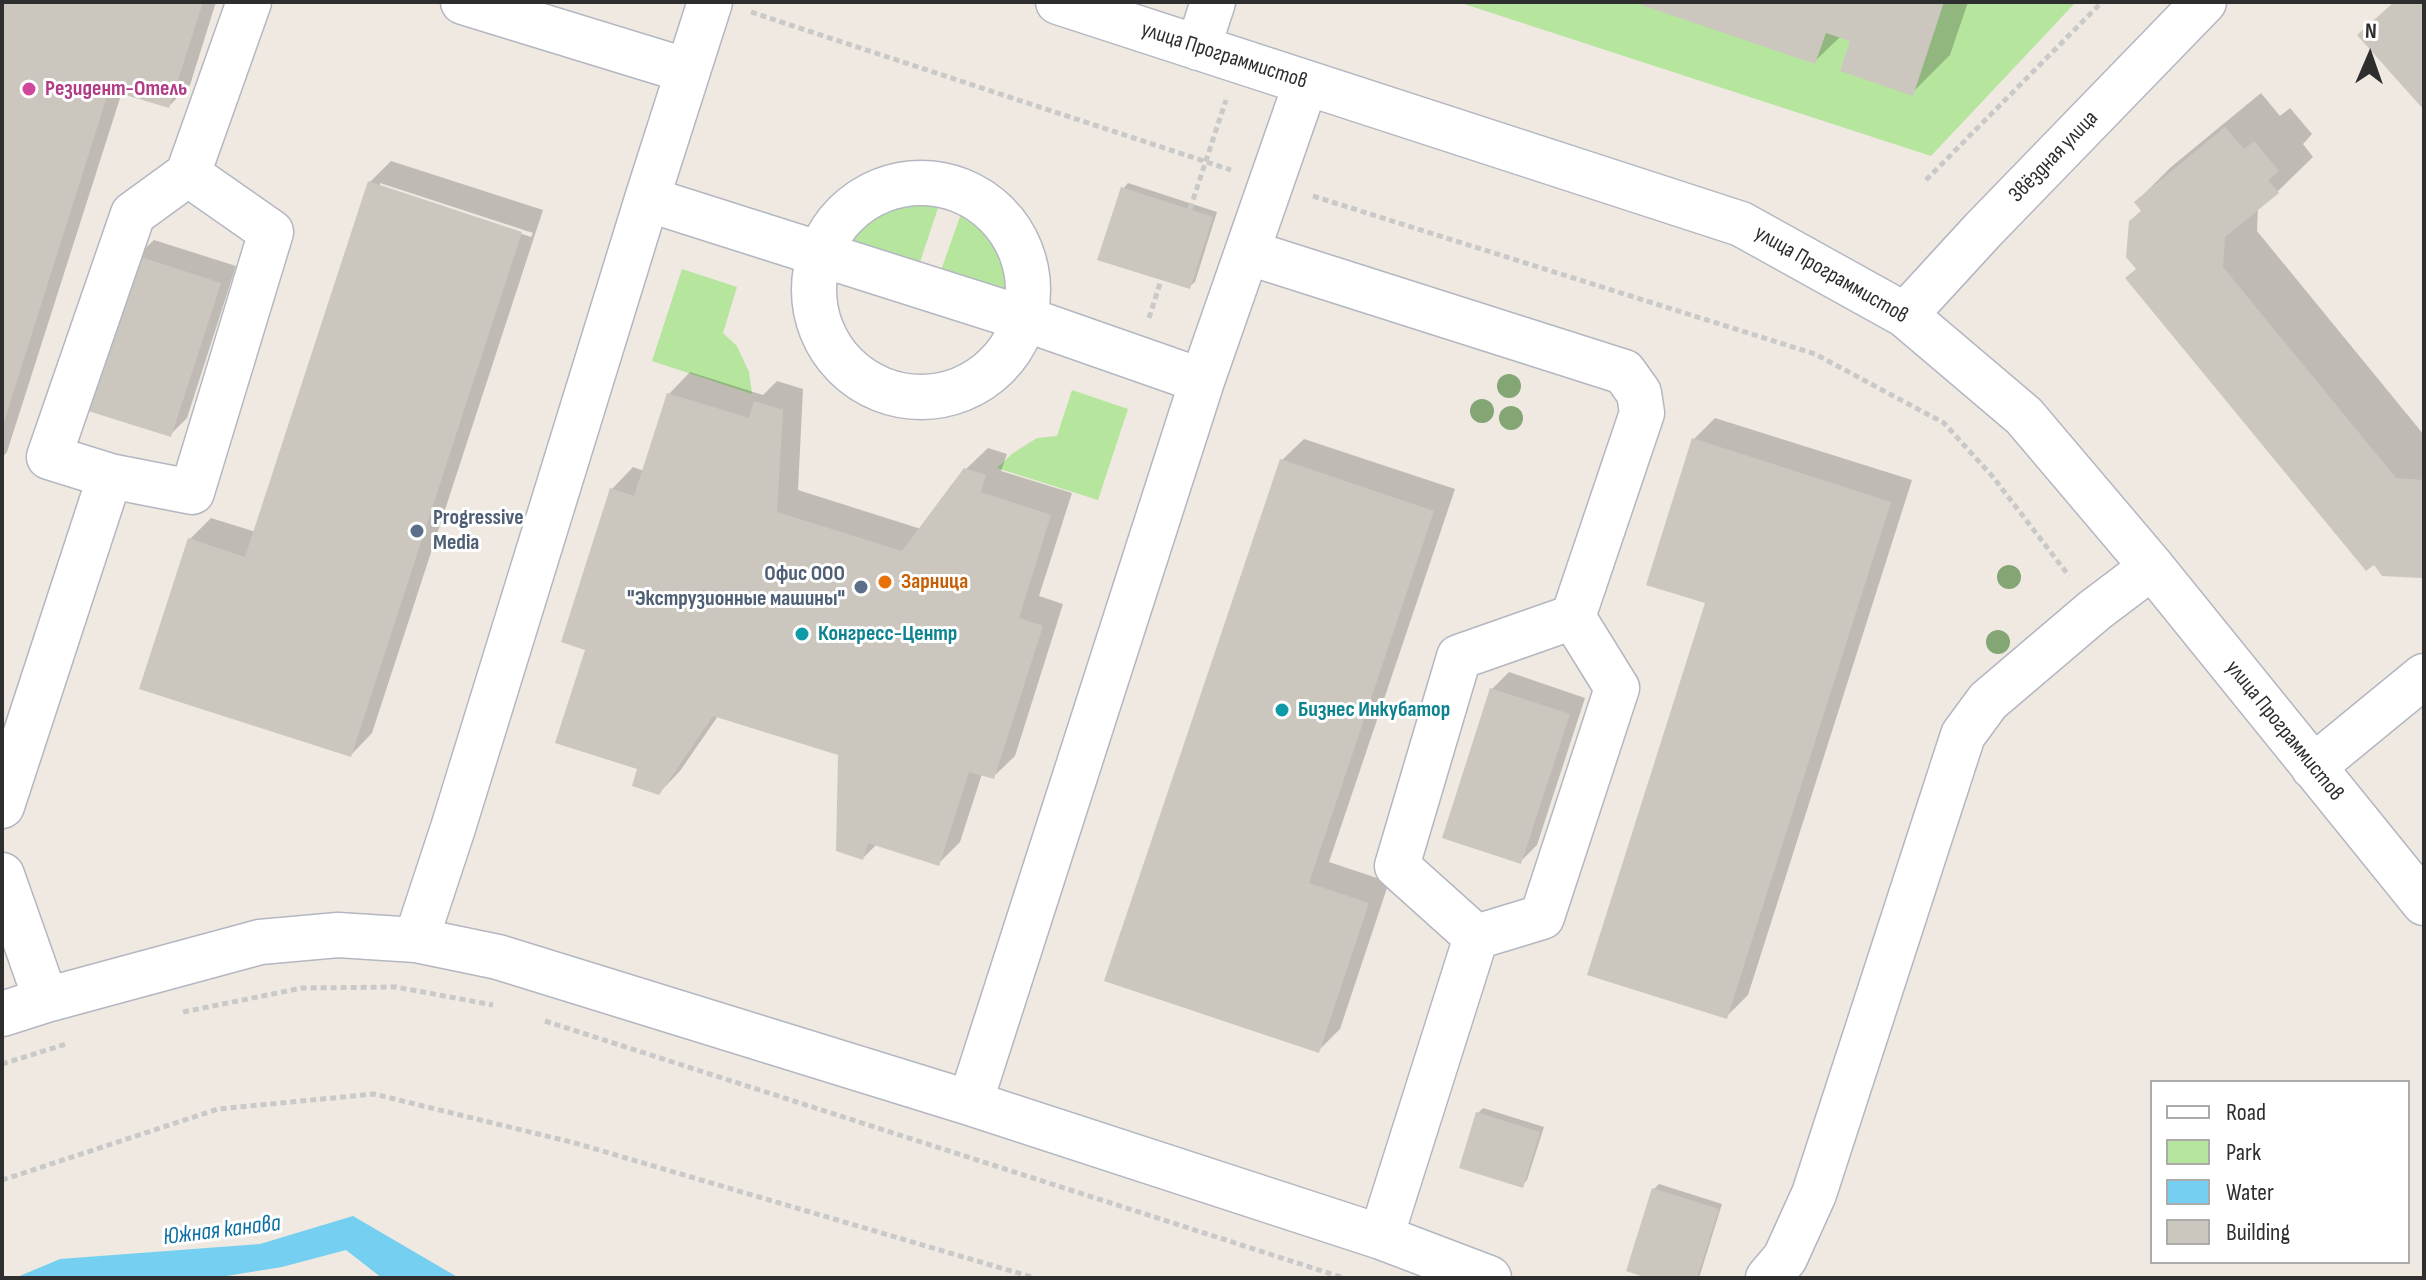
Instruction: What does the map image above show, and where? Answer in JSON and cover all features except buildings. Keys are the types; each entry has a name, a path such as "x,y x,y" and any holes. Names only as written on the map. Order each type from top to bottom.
{"street":[{"path":"188,174 271,232 192,492 110,476 49,457 133,214 188,174 249,2"},
{"path":"463,2 688,71"},
{"name":"улица Программистов","path":"1058,2 1741,224 1905,315 2024,416 2152,567 2424,903"},
{"path":"1198,48 1213,2"},
{"name":"Звёздная улица","path":"1905,315 2204,2"},
{"path":"416,940 688,71 724,5"},
{"path":"970,1103 1202,381 1306,83"},
{"path":"913,182 954,187 990,207 1016,239 1029,279 1025,319 1006,358 973,385 932,398 889,393 851,373 824,338 813,297 819,254 840,218 873,194 913,182"},
{"path":"647,199 1025,319 1202,381"},
{"path":"1247,252 1624,372 1639,393 1642,413 1573,617"},
{"path":"2,806 110,476"},
{"path":"1768,1278 1785,1258 1814,1194 1963,735 1988,701 2095,610 2152,567"},
{"path":"1476,937 1397,866 1459,657 1573,617"},
{"path":"1476,937 1542,917 1617,688 1573,617"},
{"path":"2313,767 2424,676"},
{"path":"2,875 46,1000"},
{"path":"2,1014 260,942 338,935 416,940 498,957 970,1103 1381,1237 1489,1278"},
{"path":"1381,1237 1476,937"}],"path":[{"path":"1926,180 2102,2"},
{"path":"724,5 1206,163 1815,354 1944,423 1993,477 2095,610"},
{"path":"1190,209 1206,163"},
{"path":"182,1012 302,988 396,987 508,1009"},
{"path":"538,1019 1344,1278"},
{"path":"2,1064 77,1040"},
{"path":"2,1180 218,1109 374,1094 575,1143 1035,1278"}],"green space":[{"path":"1458,2 2076,2 1931,156"},
{"path":"915,198 941,199 918,268 844,244 857,225 875,212"},
{"path":"963,208 984,223 1008,258 1013,280 1013,302 939,276"},
{"path":"682,269 737,287 723,333 737,346 749,372 752,394 652,361"},
{"path":"1072,390 1128,409 1098,500 997,468 1037,438 1057,436"}],"water":[{"path":"353,1216 459,1278 382,1278 346,1250 282,1267 220,1277 15,1278 60,1259 260,1244"}],"place":[{"name":"Резидент-Отель","path":"29,89"},
{"name":"Progressive Media","path":"417,531"},
{"name":"Зарница","path":"885,582"},
{"name":"Офис ООО \"Экструзионные машины\"","path":"861,587"},
{"name":"Конгресс-Центр","path":"802,634"},
{"name":"Бизнес Инкубатор","path":"1282,710"}],"water label":[{"name":"Южная канава","path":"222,1231"}]}
